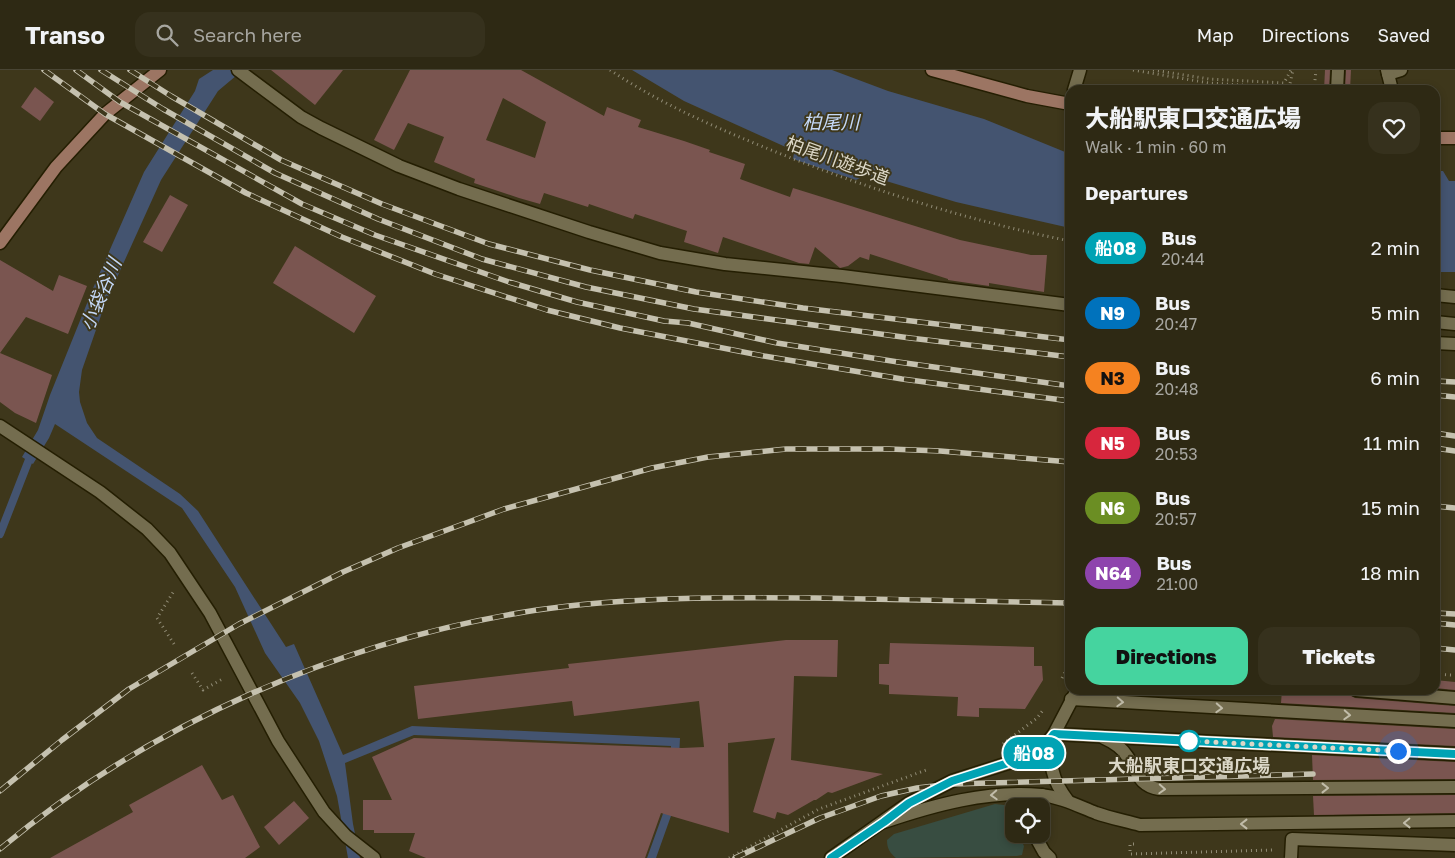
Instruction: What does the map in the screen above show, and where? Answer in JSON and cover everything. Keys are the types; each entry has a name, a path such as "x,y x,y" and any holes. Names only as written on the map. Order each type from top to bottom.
{"main road":[{"path":"1,241 56,167 105,114 160,70"},
{"path":"932,70 1027,96 1065,103"},
{"path":"1440,138 1455,138"}],"street":[{"path":"1076,85 1080,70"},
{"path":"1337,85 1338,70"},
{"path":"1391,85 1387,72 1401,70"},
{"path":"243,74 301,117 399,166 589,232 660,253 725,264 842,276 1065,304"},
{"path":"1440,296 1455,297"},
{"path":"1440,322 1455,324"},
{"path":"1440,343 1455,344"},
{"path":"0,426 100,492 147,529 170,553 210,613 278,741 324,812 346,836 374,858"},
{"path":"831,858 909,803 952,781 1030,756 1043,748 1054,734 1074,695 1455,721"},
{"path":"1418,695 1455,698"},
{"path":"1054,734 1455,754"},
{"path":"1054,734 1051,753 1052,773 1059,789 1068,801"},
{"path":"1102,737 1116,745 1127,755 1143,782 1150,788 1455,787"},
{"path":"884,822 912,813 988,795 1042,795 1068,801 1096,813 1140,825 1455,821"},
{"path":"1038,798 1042,795"},
{"path":"1291,858 1292,840 1455,845"},
{"path":"1039,843 1050,858"}],"path":[{"name":"柏尾川遊歩道","path":"610,70 655,98 703,121 816,168 896,195 961,214 1065,240"},
{"path":"1133,70 1209,83 1241,85"},
{"path":"1153,70 1209,79 1284,83 1292,70"},
{"path":"1290,85 1292,70"},
{"path":"1314,85 1316,70"},
{"path":"174,644 157,618 185,574"},
{"path":"192,673 202,690 240,668"},
{"path":"1058,685 1065,672"},
{"path":"1440,674 1451,675"},
{"path":"1001,746 1037,718 1046,707"},
{"path":"729,858 819,809 892,781 936,767"},
{"path":"1130,844 1130,854"}],"green space":[{"path":"995,804 1005,805 1005,843 1022,843 1024,846 1022,855 1017,856 896,858 888,848 887,840 894,834"}],"water":[{"path":"213,70 243,70 218,91 161,180 105,304 82,370 79,392 80,402 87,423 97,438 180,494 198,511 286,647 294,644 343,755 412,726 680,738 677,799 656,858 647,858 669,797 671,746 414,735 345,763 353,824 360,858 348,858 337,796 319,741 300,703 265,653 235,587 182,508 55,424 33,464 22,457 38,430 50,395 94,286 144,172 195,91 199,79"},
{"name":"柏尾川","path":"632,70 832,70 888,91 984,119 1065,152 1065,227 956,202 866,175 856,180 793,159 794,153 790,149 684,101"},
{"path":"1440,171 1443,171 1449,181 1455,181 1455,272 1440,272"}],"building":[{"path":"271,70 343,70 315,105"},
{"path":"410,70 521,70 604,116 607,107 641,120 638,127 684,141 745,164 740,179 790,197 793,188 960,240 1031,255 1047,255 1044,292 989,283 989,286 948,280 870,254 869,260 860,257 848,266 840,268 815,247 809,264 799,263 723,237 718,253 684,242 687,231 635,214 633,219 589,204 588,207 544,193 540,204 474,183 475,179 434,162 444,137 408,123 394,150 374,140","holes":["503,98 546,122 535,158 486,140"]},
{"path":"1325,70 1330,70 1329,85 1324,85"},
{"path":"1346,70 1351,70 1350,85 1345,85"},
{"path":"35,87 54,102 40,121 21,107"},
{"path":"170,195 188,205 162,252 143,242"},
{"path":"295,246 376,296 354,333 273,283"},
{"path":"0,260 53,291 59,275 87,286 68,334 26,317 0,353"},
{"path":"0,353 52,375 36,423 15,413 0,402"},
{"path":"786,640 838,640 837,677 794,676 791,760 883,774 832,793 828,792 788,815 777,812 775,819 753,812 775,738 728,743 729,833 661,813 645,858 426,858 409,851 415,833 374,833 374,830 363,830 363,800 392,800 372,757 414,738 682,748 704,747 699,701 574,716 572,701 418,719 414,686 569,668 568,664"},
{"path":"890,643 1034,647 1034,666 1042,666 1043,680 1025,709 979,708 979,717 957,716 958,697 889,694 889,685 879,684 879,664 889,664"},
{"path":"1440,680 1455,682 1455,690 1440,688"},
{"path":"1282,695 1350,695 1355,698 1455,706 1455,713 1281,703"},
{"path":"1275,719 1455,729 1455,746 1273,737 1272,726"},
{"path":"1312,755 1455,762 1455,779 1313,780"},
{"path":"202,765 222,800 233,795 260,847 245,858 50,858 133,812 129,805"},
{"path":"1455,795 1455,813 1314,815 1313,796"},
{"path":"294,801 309,818 279,845 264,827"}],"waterway":[{"name":"小袋谷川","path":"0,534 32,452"}],"railway":[{"path":"44,70 105,114 246,193 342,237 435,274 547,310 620,328 764,356 902,379 1065,400"},
{"path":"76,70 120,102 302,204 375,235 509,282 577,302 664,321 688,323 777,343 1065,385"},
{"path":"101,70 163,109 275,173 378,219 482,259 586,287 694,309 1065,356"},
{"path":"130,70 281,160 382,204 489,244 590,270 696,292 803,308 1065,339"},
{"path":"1440,381 1455,382"},
{"path":"1440,396 1455,397"},
{"path":"1440,434 1455,436"},
{"path":"0,791 62,740 129,689 239,624 343,572 398,548 504,509 652,468 708,457 786,449 940,451 1065,462"},
{"path":"1440,449 1455,451"},
{"path":"1440,506 1455,508"},
{"path":"0,849 59,803 121,762 185,725 252,693 321,665 392,642 464,624 537,610 641,600 815,598 1065,603"},
{"path":"1440,613 1455,614"},
{"path":"1440,624 1455,625"},
{"path":"1440,648 1455,650"},
{"path":"735,858 820,818 881,796 917,788 951,784 1313,774"}],"bus line":[{"name":"船08","path":"831,858 909,803 952,781 1030,756 1043,748 1054,734 1455,754"}],"place":[{"name":"大船駅東口交通広場","path":"1189,741"}],"route":[{"path":"1189,741 1398,751"}]}
